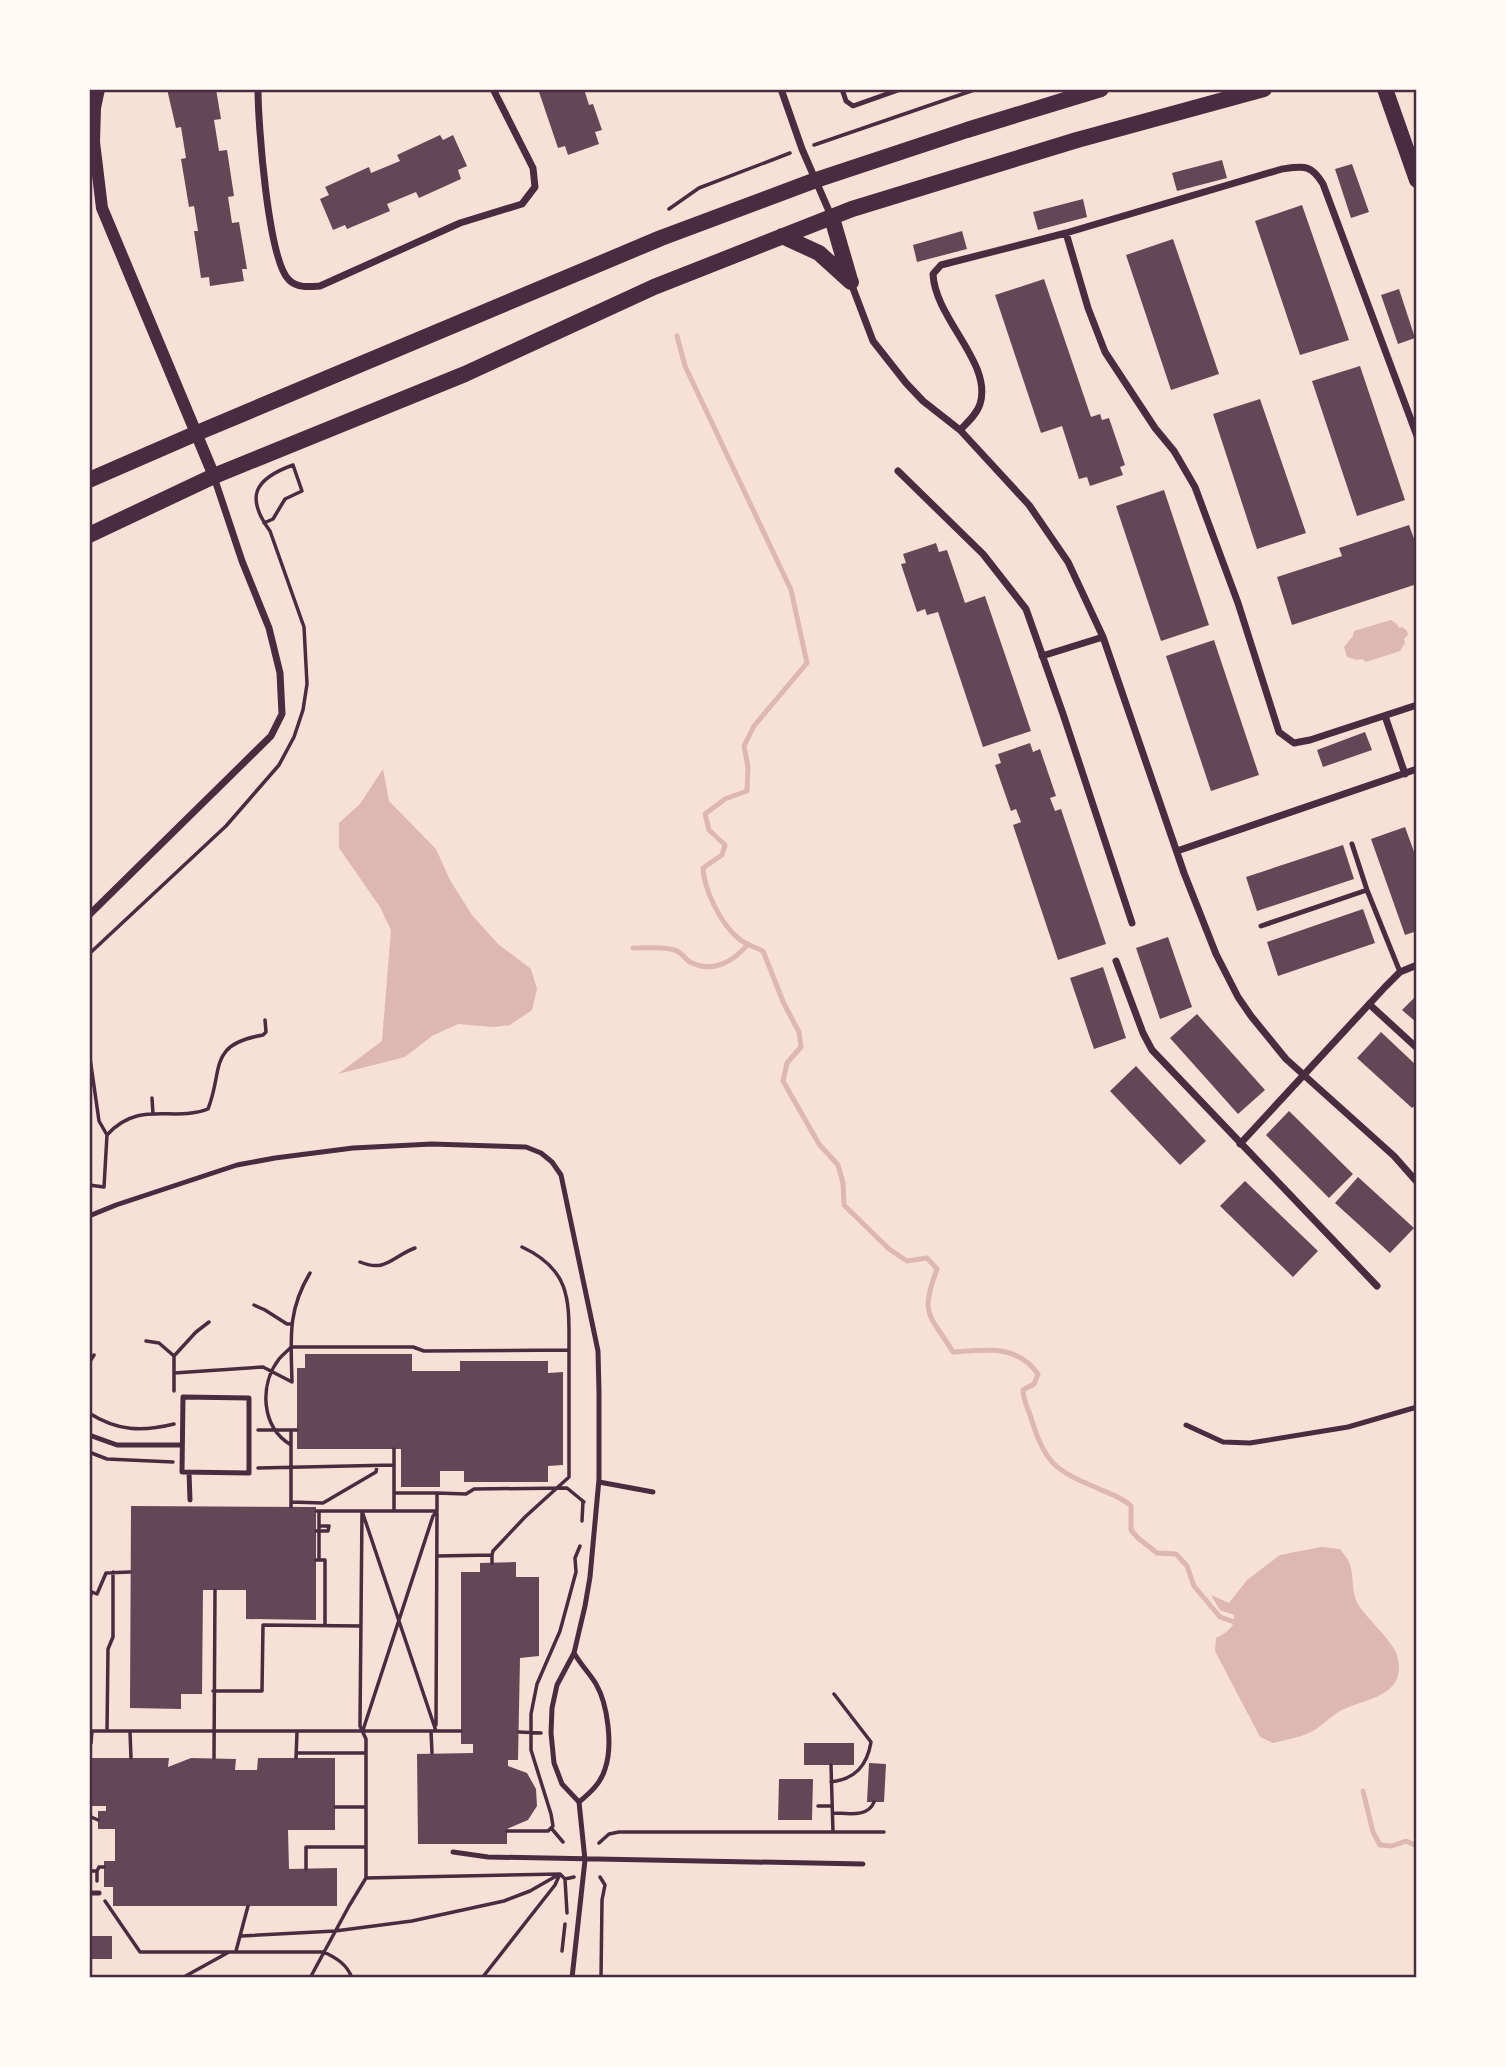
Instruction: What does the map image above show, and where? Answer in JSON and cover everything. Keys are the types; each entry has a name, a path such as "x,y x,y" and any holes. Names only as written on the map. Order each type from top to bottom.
{"main road":[{"path":"89,480 662,238 816,180 1101,89"},
{"path":"89,535 214,476 465,374 654,287 782,236 862,206 1077,140 1264,89"},
{"path":"1385,89 1417,180"},
{"path":"832,218 851,282"},
{"path":"782,236 818,253 851,282"}],"street":[{"path":"89,915 271,736 282,714 281,673 270,628 242,561 197,433 102,208 93,142 99,89"},
{"path":"258,89 264,179 280,266 290,282 305,288 320,286 460,223 522,204 536,187 533,168 493,89"},
{"path":"781,89 802,149 832,218"},
{"path":"960,430 980,407 983,388 977,368 933,287 933,274 942,265 1066,233 1282,169 1305,166 1317,173 1323,184 1417,436"},
{"path":"1066,233 1088,308 1105,352 1154,428 1174,451 1195,487 1238,603 1279,732 1294,743 1310,740 1417,705"},
{"path":"851,282 873,341 923,401 960,430 1029,505 1068,562 1103,637 1177,851 1216,954 1238,996 1286,1059 1394,1156 1417,1182"},
{"path":"898,471 983,554 1026,609 1132,923"},
{"path":"1042,656 1103,637"},
{"path":"1385,716 1405,774"},
{"path":"1177,851 1417,769"},
{"path":"1116,961 1152,1051 1377,1286"},
{"path":"1240,1144 1400,972 1417,965"},
{"path":"1369,1004 1417,1048"}],"lane":[{"path":"842,89 846,102 853,106 901,89"},
{"path":"1352,844 1367,890 1400,972"},
{"path":"1261,926 1367,890"},
{"path":"89,1216 237,1164 353,1148 432,1144 526,1147 541,1153 561,1175 598,1351 599,1482 594,1547 586,1606 574,1653 557,1685 552,1708 554,1763 562,1784 579,1802 584,1860 572,1978"},
{"path":"183,1397 249,1398 248,1430 249,1472 182,1472 183,1397"},
{"path":"1186,1425 1223,1442 1250,1443 1348,1427 1417,1407"},
{"path":"89,1435 117,1446 182,1444"},
{"path":"189,1472 190,1500"},
{"path":"599,1482 653,1492"},
{"path":"574,1653 595,1683 608,1721 606,1767 599,1782 579,1802"},
{"path":"453,1852 488,1857 584,1860 863,1864"},
{"path":"89,1893 99,1893"}],"path":[{"path":"669,209 699,188 802,149 977,89"},
{"path":"293,466 302,491 285,499 273,519 264,523 256,505 256,494 268,477 293,466"},
{"path":"107,1135 120,1122 136,1116 208,1109 221,1057 229,1047 239,1041 263,1035 265,1020"},
{"path":"89,1051 99,1121 107,1135 104,1187 89,1185"},
{"path":"152,1098 153,1114"},
{"path":"492,1563 493,1551 569,1477 566,1294 562,1280 555,1270 522,1247"},
{"path":"360,1262 369,1266 385,1266 404,1252 415,1248"},
{"path":"209,1322 174,1356 174,1373 263,1367 292,1382 291,1324 299,1291 310,1273"},
{"path":"254,1305 291,1324"},
{"path":"146,1341 159,1343 174,1356"},
{"path":"291,1444 276,1430 265,1401 272,1372 279,1359 291,1347 414,1347 424,1351 569,1350"},
{"path":"89,1363 94,1355"},
{"path":"89,1413 106,1424 131,1429 174,1424"},
{"path":"248,1430 294,1430 291,1444 291,1505 323,1503 376,1472 377,1466"},
{"path":"394,1449 394,1511"},
{"path":"89,1452 107,1459 182,1462"},
{"path":"249,1468 394,1465"},
{"path":"394,1493 466,1494 474,1489 567,1488 588,1506 597,1506"},
{"path":"432,1754 437,1493"},
{"path":"323,1503 319,1511 317,1560 325,1560 325,1625"},
{"path":"319,1511 437,1511"},
{"path":"362,1511 434,1731"},
{"path":"310,1978 366,1878 366,1739 360,1726 362,1511"},
{"path":"362,1731 433,1516 437,1511"},
{"path":"318,1526 329,1526 328,1531 318,1531"},
{"path":"437,1556 492,1555"},
{"path":"107,1731 108,1649 113,1637 113,1572"},
{"path":"89,1600 92,1592 97,1594 106,1573 130,1572"},
{"path":"214,1758 215,1590"},
{"path":"214,1691 262,1691 262,1625 361,1626"},
{"path":"831,1782 843,1780 856,1773 871,1742 834,1694"},
{"path":"89,1743 92,1743 92,1731 461,1731"},
{"path":"130,1731 131,1758"},
{"path":"297,1731 296,1756 366,1753"},
{"path":"519,1732 551,1733"},
{"path":"831,1765 834,1832"},
{"path":"832,1813 866,1812 873,1807 874,1802"},
{"path":"818,1806 832,1806"},
{"path":"335,1807 366,1807"},
{"path":"89,1816 98,1820"},
{"path":"552,1829 563,1842"},
{"path":"599,1843 612,1832 884,1832"},
{"path":"306,1869 306,1847 366,1847"},
{"path":"104,1867 99,1867 97,1871 99,1893 140,1952 324,1952 341,1962 352,1978"},
{"path":"89,1871 97,1871"},
{"path":"366,1878 560,1874 565,1879 567,1915 561,1959"},
{"path":"240,1936 335,1931 412,1922 504,1901 530,1891 560,1874"},
{"path":"482,1978 555,1885 560,1874"},
{"path":"565,1879 583,1876"},
{"path":"600,1877 605,1885 602,1900 601,1978"},
{"path":"89,1878 97,1878"},
{"path":"182,1978 234,1951 248,1906"}],"shaded area":[{"path":"1391,620 1407,631 1408,635 1400,651 1366,662 1347,657 1344,647 1354,631"},
{"path":"383,769 389,801 436,849 450,880 472,915 498,944 531,969 537,989 532,1010 510,1025 494,1027 458,1024 432,1036 405,1057 338,1074 382,1041 391,930 380,907 339,848 339,823 360,804"},
{"path":"1321,1547 1340,1549 1348,1560 1358,1604 1397,1655 1397,1680 1382,1694 1340,1711 1312,1731 1273,1743 1260,1737 1215,1651 1216,1638 1232,1626 1234,1615 1220,1610 1211,1595 1229,1603 1247,1580 1280,1555"}],"building":[{"path":"167,89 216,89 221,119 214,120 219,151 227,150 234,196 228,197 232,223 239,222 247,269 242,269 244,281 210,286 209,277 201,278 194,231 198,231 194,206 189,207 181,159 186,158 181,127 176,128"},
{"path":"538,89 584,89 589,105 593,104 602,130 595,132 599,144 568,155 565,146 558,148"},
{"path":"440,135 443,140 453,135 467,166 458,170 461,179 419,198 416,192 387,204 390,211 347,229 345,225 333,230 320,199 329,195 325,187 369,167 371,173 400,161 397,155"},
{"path":"1222,160 1227,178 1177,191 1172,173"},
{"path":"1352,164 1369,212 1351,218 1335,169"},
{"path":"1083,199 1087,217 1038,230 1033,212"},
{"path":"1302,205 1349,340 1300,355 1255,221"},
{"path":"962,231 967,249 917,262 913,245"},
{"path":"1173,239 1219,374 1171,390 1126,255"},
{"path":"1044,279 1091,417 1100,414 1102,420 1109,418 1125,465 1120,467 1123,475 1090,486 1087,477 1079,479 1062,426 1041,433 995,295"},
{"path":"1399,289 1415,338 1398,344 1381,295"},
{"path":"1360,366 1405,500 1357,516 1312,381"},
{"path":"1260,399 1306,533 1257,549 1213,414"},
{"path":"1164,490 1209,625 1161,641 1116,506"},
{"path":"1409,525 1417,547 1417,584 1292,625 1277,577 1342,556 1339,548"},
{"path":"936,543 939,552 947,550 965,603 985,596 1031,731 983,747 938,612 927,615 925,609 917,612 901,564 906,563 903,554"},
{"path":"1214,640 1259,775 1211,791 1166,656"},
{"path":"1365,732 1372,750 1323,767 1317,750"},
{"path":"1030,743 1033,752 1040,749 1056,796 1050,798 1055,811 1061,809 1106,944 1058,960 1013,825 1021,822 1016,809 1011,811 995,765 1001,763 998,754"},
{"path":"1405,827 1417,860 1417,931 1405,935 1371,839"},
{"path":"1343,845 1354,879 1257,911 1246,877"},
{"path":"1363,909 1375,943 1278,976 1267,942"},
{"path":"1168,937 1192,1007 1160,1019 1136,948"},
{"path":"1103,967 1126,1038 1094,1049 1070,978"},
{"path":"1417,995 1417,1023 1402,1010"},
{"path":"1197,1014 1265,1090 1238,1114 1170,1038"},
{"path":"1381,1032 1417,1066 1417,1104 1412,1108 1357,1058"},
{"path":"1136,1066 1206,1141 1180,1165 1110,1091"},
{"path":"1289,1111 1353,1174 1329,1198 1266,1135"},
{"path":"1358,1177 1414,1228 1390,1253 1335,1203"},
{"path":"1245,1181 1318,1251 1293,1277 1220,1206"},
{"path":"305,1354 412,1354 412,1371 460,1371 460,1361 548,1361 548,1373 563,1372 563,1465 548,1466 548,1482 464,1482 464,1471 440,1471 440,1487 401,1487 401,1449 297,1449 297,1368 305,1368"},
{"path":"131,1506 316,1507 316,1620 246,1619 246,1590 203,1590 202,1694 181,1694 181,1709 130,1708"},
{"path":"516,1562 516,1577 539,1577 539,1656 520,1658 518,1760 508,1760 508,1766 527,1773 536,1789 537,1806 528,1820 507,1829 507,1844 418,1844 417,1754 473,1753 473,1744 461,1744 461,1572 480,1572 480,1563"},
{"path":"804,1743 854,1743 854,1765 804,1765"},
{"path":"91,1758 169,1758 168,1767 191,1758 236,1759 235,1770 257,1770 258,1758 335,1758 335,1830 288,1830 289,1869 337,1868 337,1906 113,1906 113,1887 104,1887 104,1861 115,1861 115,1829 98,1829 98,1811 106,1811 106,1806 91,1806"},
{"path":"869,1763 886,1764 884,1802 867,1802"},
{"path":"779,1779 813,1779 812,1820 778,1820"},
{"path":"89,1936 112,1936 112,1959 89,1959"}],"waterway":[{"path":"677,336 685,366 791,590 807,663 754,726 744,746 748,767 747,791 725,799 705,814 709,830 725,845 722,855 703,868 710,896 732,932 743,942 763,951 784,1004 799,1032 801,1047 787,1063 783,1081 819,1144 838,1165 843,1183 844,1205 889,1249 907,1261 927,1258 937,1269 928,1306 933,1321 953,1352 1000,1351 1011,1353 1030,1364 1038,1374 1034,1384 1023,1390 1024,1398 1037,1436 1048,1457 1062,1471 1119,1497 1131,1506 1131,1530 1138,1538 1157,1553 1176,1554 1187,1566 1194,1586 1220,1617 1240,1624"},
{"path":"633,948 673,949 690,962 707,967 730,960 748,944"},
{"path":"1363,1791 1373,1832 1380,1845 1392,1846 1406,1841 1417,1846"}]}
